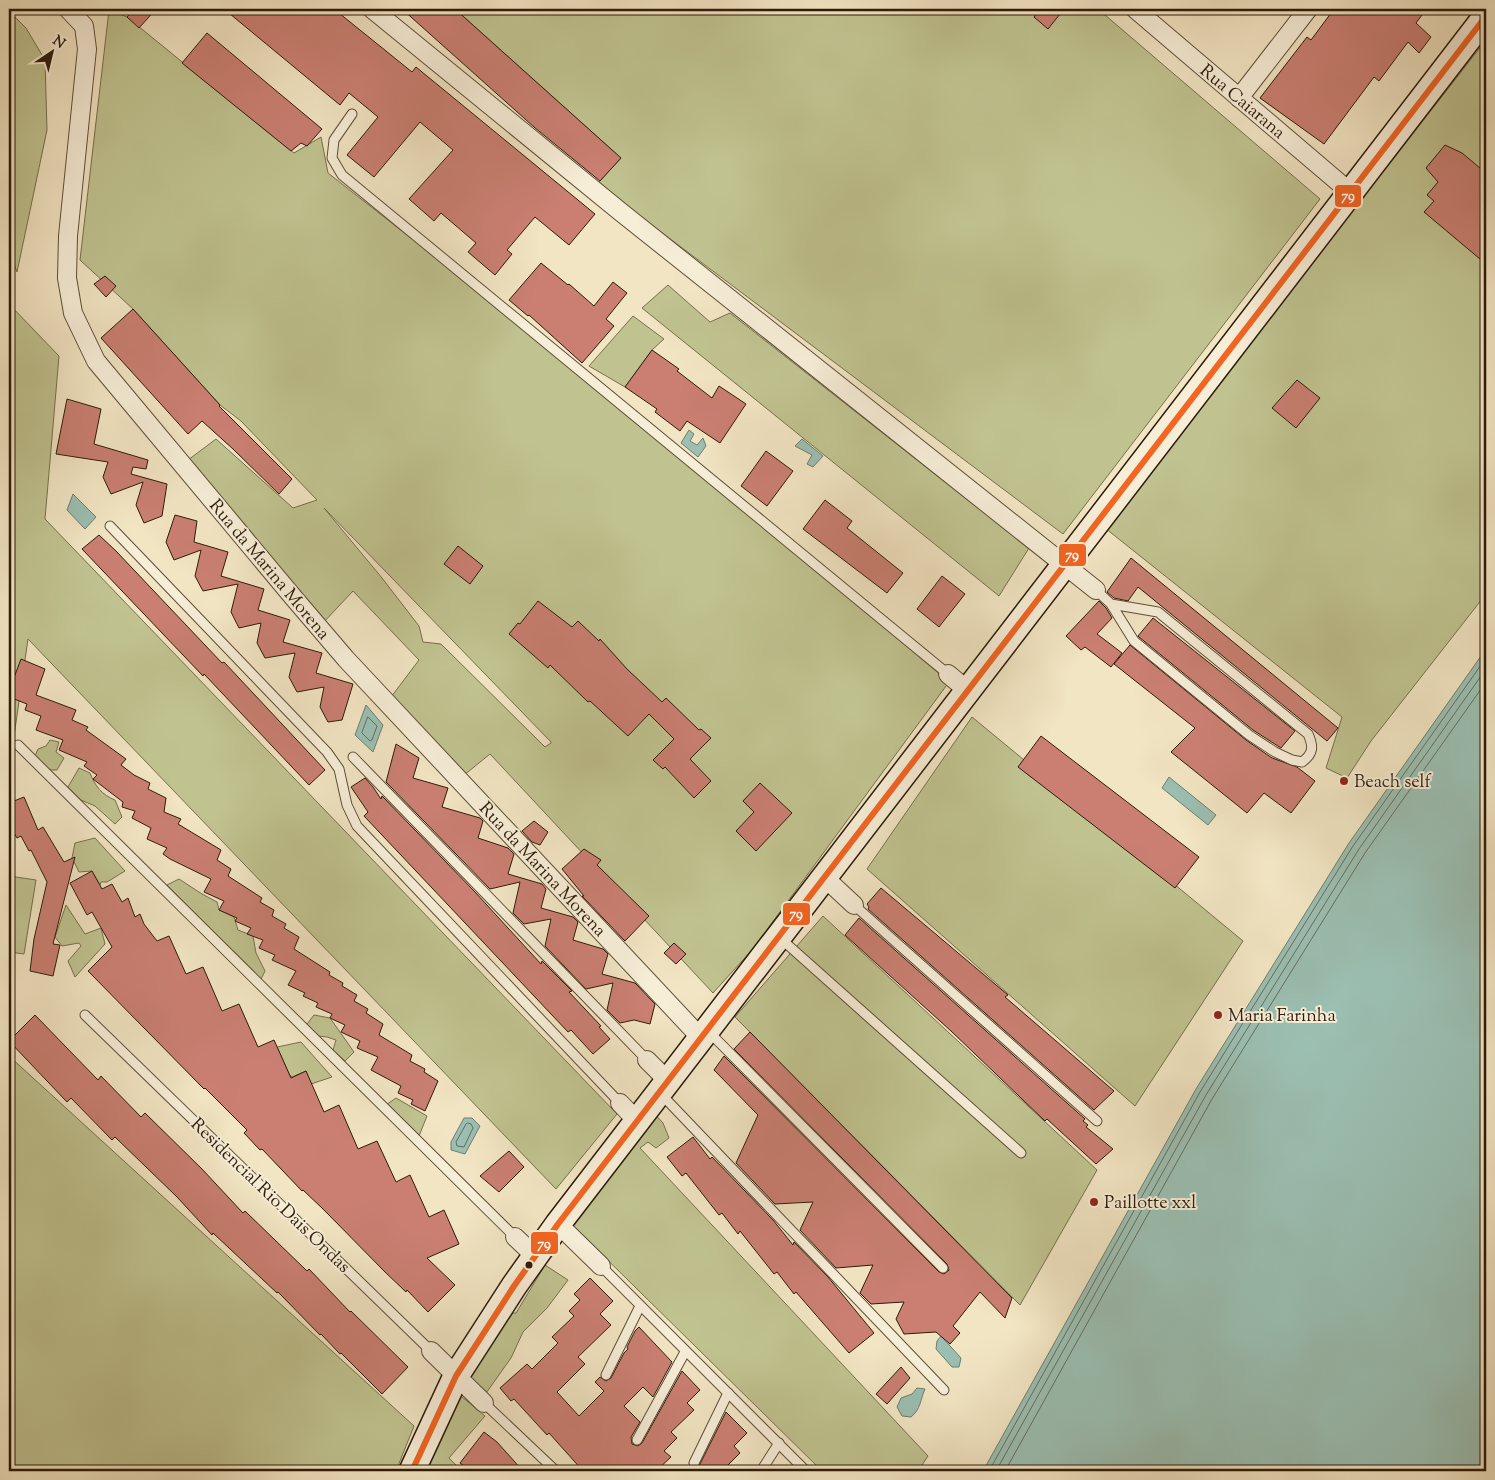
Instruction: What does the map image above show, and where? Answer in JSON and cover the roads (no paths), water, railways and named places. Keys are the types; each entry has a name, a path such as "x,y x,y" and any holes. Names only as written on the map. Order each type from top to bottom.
{"main road":[{"path":"412,1471 456,1376 558,1224 629,1112 663,1087 1486,16"}],"street":[{"name":"Rua da Marina Morena","path":"68,9 84,26 87,48 68,236 67,278 73,313 96,361 346,659 704,1034"},
{"path":"372,9 630,219 1096,590"},
{"name":"Rua Caiarana","path":"1135,9 1350,192"},
{"path":"1239,98 1308,9"},
{"path":"948,674 968,690"},
{"path":"825,878 854,905"},
{"path":"648,1060 663,1087"},
{"path":"558,1224 601,1266"},
{"path":"515,1237 535,1256"},
{"name":"Residencial Rio Dais Ondas","path":"431,1351 484,1403"}],"lane":[{"path":"352,114 334,140 332,158 342,175 948,674"},
{"path":"110,526 327,752 339,769 347,805 362,832 629,1112"},
{"path":"1096,590 1111,604 1134,641 1249,735 1275,752 1292,760 1302,762 1308,758 1312,752 1313,744 1308,734 1158,612 1111,604"},
{"path":"18,745 515,1237"},
{"path":"353,757 648,1060"},
{"path":"854,905 1097,1122"},
{"path":"779,937 1021,1153"},
{"name":"Residencial Rio Dais Ondas","path":"85,1015 431,1351"},
{"path":"704,1034 944,1268"},
{"path":"663,1087 944,1390"},
{"path":"601,1266 806,1471"},
{"path":"606,1375 640,1306"},
{"path":"637,1440 685,1352"},
{"path":"694,1463 728,1394"},
{"path":"484,1403 556,1471"},
{"path":"761,1471 779,1443"}],"water":[{"path":"689,430 694,434 690,441 697,445 703,438 706,446 698,457 681,443"},
{"path":"802,439 823,456 813,467 807,464 812,455 795,446"},
{"path":"73,494 96,517 85,529 67,510"},
{"path":"1486,649 1486,1471 983,1471 1196,1089 1349,843"},
{"path":"366,705 383,725 373,752 355,735"},
{"path":"1169,777 1216,815 1208,825 1162,788"},
{"path":"464,1118 472,1118 480,1126 465,1154 451,1150 451,1142"},
{"path":"941,1336 961,1358 959,1367 952,1367 936,1349 937,1341"},
{"path":"917,1388 925,1389 919,1408 911,1417 902,1416 897,1407 901,1398 912,1394"}],"place":[{"name":"Beach self","path":"1344,781"},
{"name":"Maria Farinha","path":"1218,1015"},
{"name":"Paillotte xxl","path":"1094,1202"}]}
